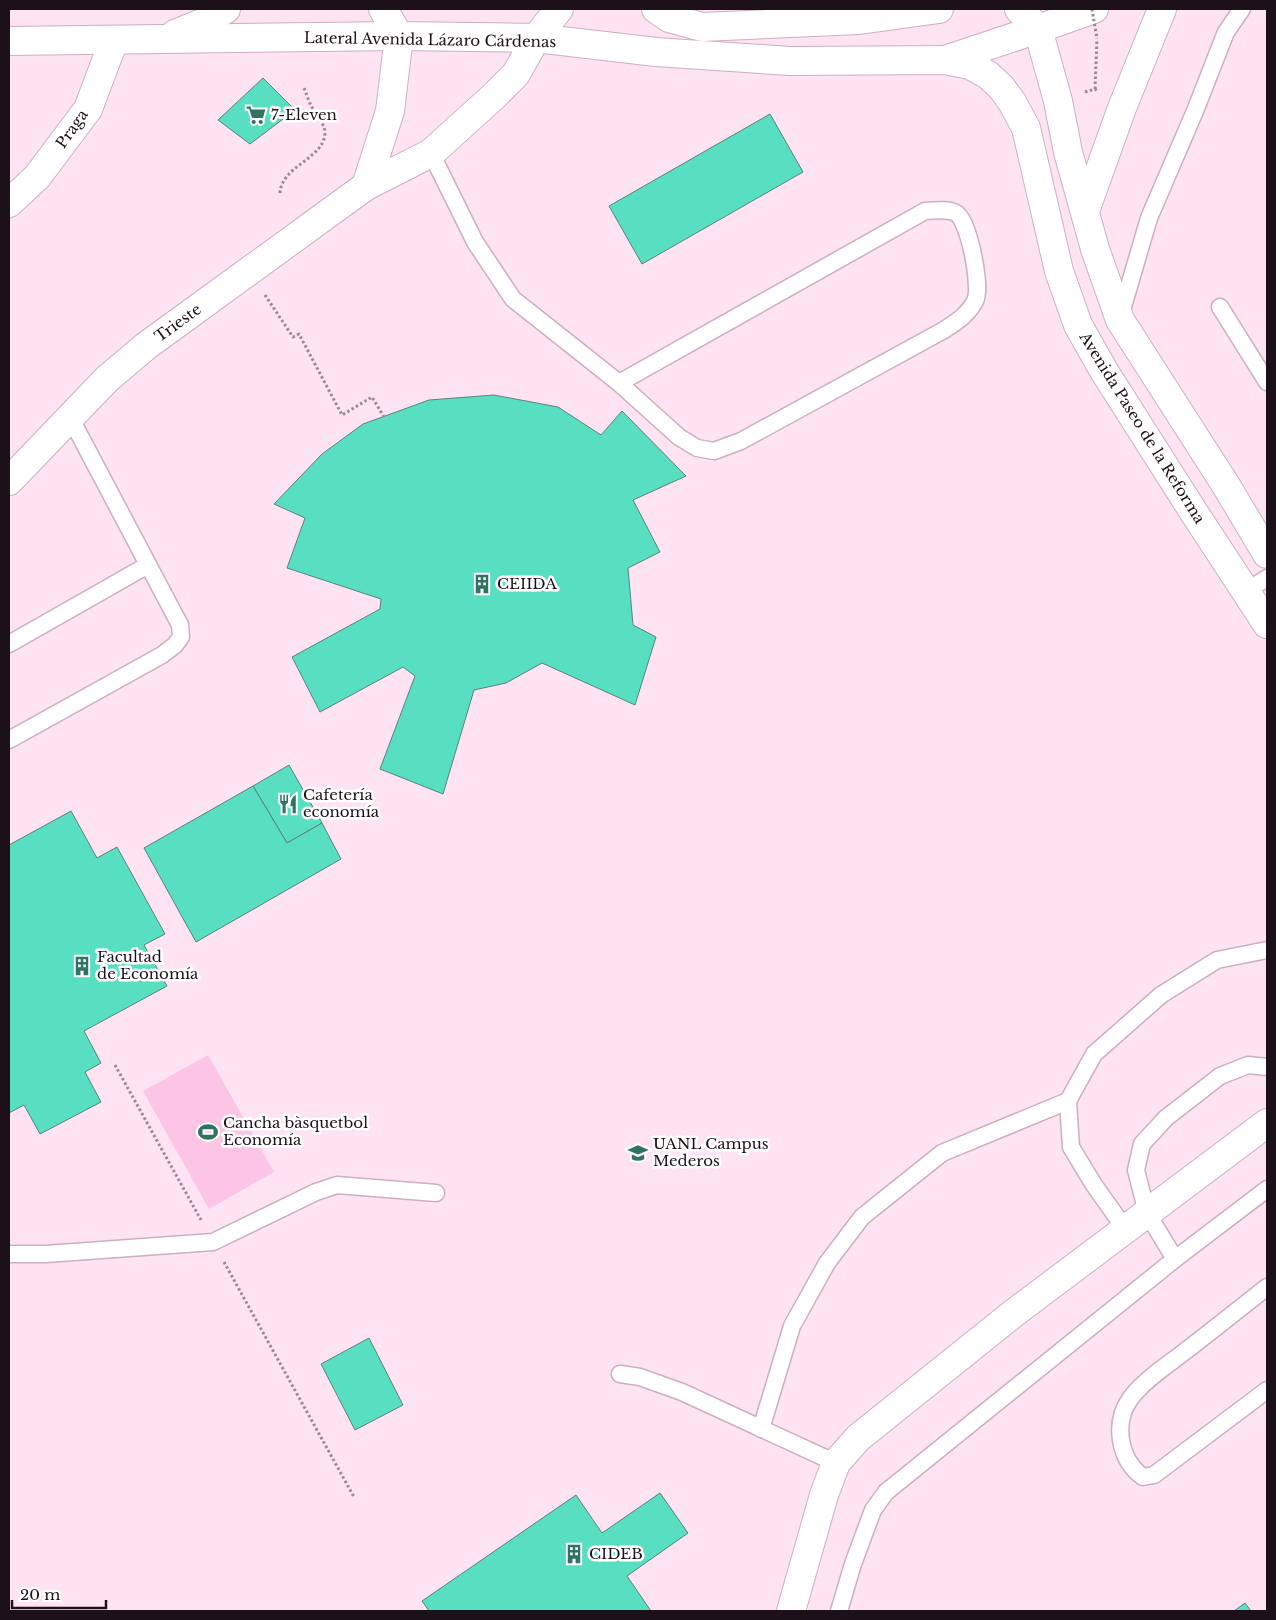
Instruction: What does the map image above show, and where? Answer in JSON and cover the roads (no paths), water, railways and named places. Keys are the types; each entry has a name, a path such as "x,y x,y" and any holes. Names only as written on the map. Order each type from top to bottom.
{"main road":[{"path":"152,40 185,31 207,21 226,9"},
{"path":"366,186 390,111 399,36 383,9"},
{"name":"Trieste","path":"9,481 107,379 146,346 366,186 431,153 516,74 536,38 559,9"},
{"path":"656,9 669,18 702,27 737,17 858,20 939,9"},
{"path":"1019,9 1038,30 1058,101 1068,152 1096,249 1120,320 1227,487 1267,554"},
{"path":"958,62 1093,9"},
{"path":"1085,211 1122,108 1162,9"},
{"name":"Lateral Avenida Lázaro Cárdenas","path":"9,41 399,36 536,38 656,52 790,61 958,62"},
{"name":"Praga","path":"9,204 37,177 88,110 114,40"},
{"name":"Avenida Paseo de la Reforma","path":"958,62 988,75 1001,87 1012,102 1026,128 1059,272 1078,325 1104,371 1161,462 1256,584 1267,624"},
{"path":"791,1611 824,1495 836,1463 858,1438 1014,1313 1267,1123"}],"lane":[{"path":"1120,320 1149,218 1195,111 1226,32 1242,9"},
{"path":"431,153 475,242 513,299 619,383 678,437 697,448 714,451 741,441 944,330 967,314 976,300 976,266 964,223 957,213 945,210 925,212 619,383"},
{"path":"1220,307 1267,382"},
{"path":"9,740 162,655 181,637 180,625 70,417"},
{"path":"9,644 148,565"},
{"path":"1126,1230 1094,1185 1072,1147 1068,1101 1094,1054 1161,995 1217,960 1267,950"},
{"path":"1175,1259 1148,1213 1136,1170 1142,1144 1166,1118 1220,1076 1248,1065 1267,1067"},
{"path":"761,1429 792,1326 827,1263 862,1217 942,1153 1068,1101"},
{"path":"9,1254 46,1254 213,1242 316,1192 337,1185 436,1193"},
{"path":"839,1611 853,1564 873,1510 886,1492 1175,1259 1267,1190"},
{"path":"1267,1287 1156,1374 1130,1399 1121,1420 1121,1441 1134,1471 1143,1477 1154,1475 1267,1390"},
{"path":"620,1374 640,1377 682,1392 836,1463"}],"place":[{"name":"7-Eleven","path":"256,115"},
{"name":"CEIIDA","path":"482,584"},
{"name":"Cafetería economía","path":"288,804"},
{"name":"Facultad de Economía","path":"82,966"},
{"name":"Cancha bàsquetbol Economía","path":"208,1132"},
{"name":"UANL Campus Mederos","path":"638,1153"},
{"name":"CIDEB","path":"574,1554"}]}
